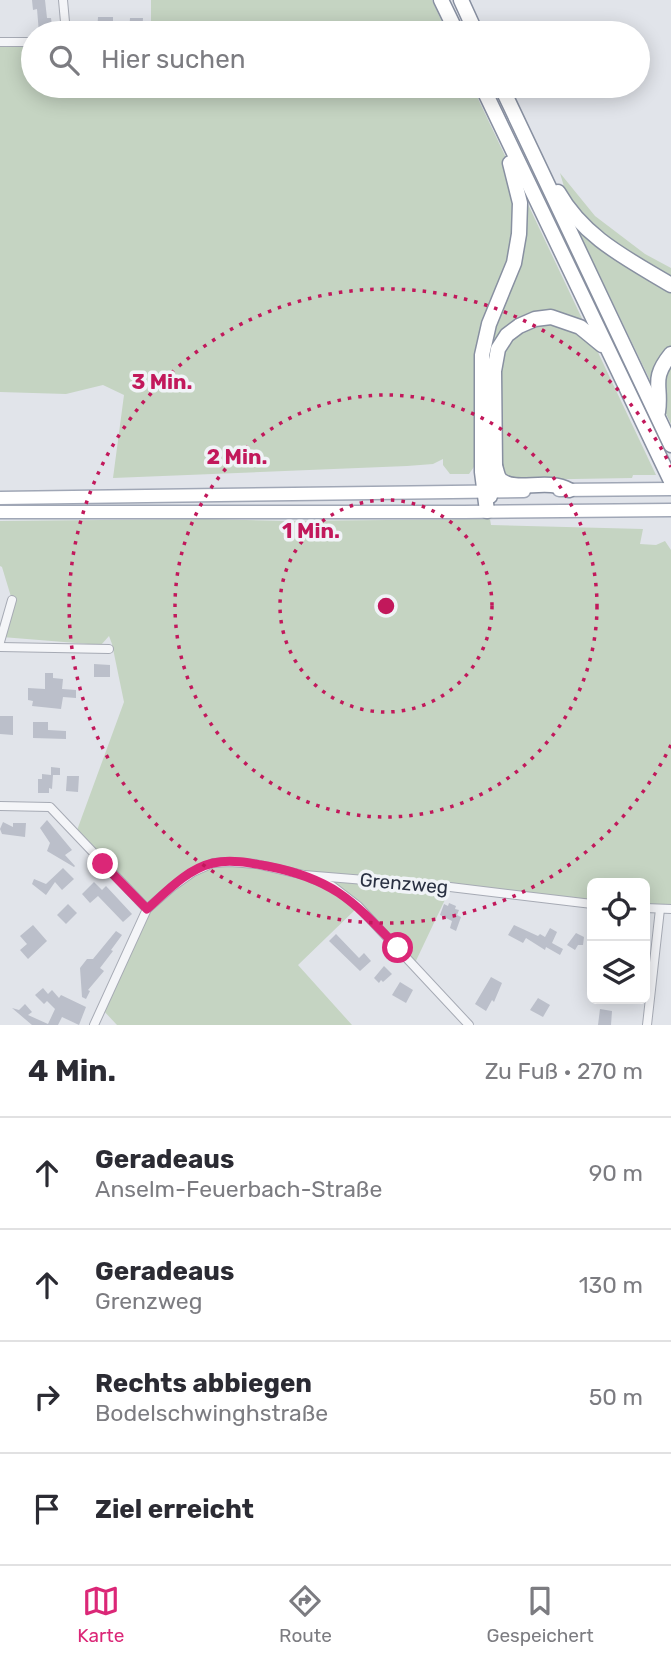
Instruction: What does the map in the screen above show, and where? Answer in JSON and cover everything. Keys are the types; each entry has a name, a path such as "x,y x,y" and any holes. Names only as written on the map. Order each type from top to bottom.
{"highway":[{"path":"441,0 451,21"},
{"path":"461,0 471,21"},
{"path":"487,98 516,179 520,218 514,263 489,324 482,355 487,511"},
{"path":"488,98 671,481"},
{"path":"506,98 671,445"},
{"path":"540,170 551,180 573,215 591,234 671,285"},
{"path":"487,492 495,466 494,370 498,349 507,335 535,319 551,317 580,327 597,344 605,346"},
{"path":"657,417 659,371 671,354"},
{"path":"495,466 499,478 506,483 559,484 569,490"}],"main road":[{"path":"0,498 671,489"},
{"path":"0,512 671,510"}],"street":[{"path":"63,0 65,21"},
{"path":"0,42 21,42"},
{"path":"12,600 0,641 109,649"},
{"path":"0,806 50,807 147,909 94,1025"},
{"name":"Grenzweg","path":"147,909 193,872 213,863 230,862 256,864 304,875 450,887 587,903"},
{"path":"304,875 332,887 358,906 469,1025"},
{"path":"650,908 671,909"},
{"path":"647,1025 660,909"}],"green space":[{"path":"151,0 432,0 442,21 151,21"},
{"path":"0,45 21,45 21,98 478,98 656,475 633,475 632,478 515,480 504,473 476,464 469,474 450,474 443,465 443,459 433,464 407,466 113,478 124,395 103,385 66,394 0,392"},
{"path":"560,173 595,216 645,254 671,268 671,424 575,224"},
{"path":"490,519 491,525 643,529 640,544 656,545 665,541 671,550 671,909 650,908 650,878 587,878 587,903 451,887 414,965 358,907 298,965 352,1025 117,1025 102,1009 147,909 76,833 124,702 112,644 109,636 101,645 2,637 12,600 0,566 0,521"}],"building":[{"path":"32,0 45,0 47,18 51,18 51,21 38,21 37,9 33,10"},
{"path":"98,17 113,17 113,21 98,21"},
{"path":"130,18 143,18 143,21 130,21"},
{"path":"94,664 110,665 110,677 94,677"},
{"path":"45,673 53,673 53,678 63,679 62,689 76,690 76,698 63,697 61,709 32,706 33,701 28,700 28,688 45,689"},
{"path":"0,716 13,716 13,735 0,734"},
{"path":"33,722 48,722 48,730 66,731 66,739 33,738"},
{"path":"51,767 60,768 60,775 53,775 49,793 38,793 38,779 42,779 42,774 51,775"},
{"path":"67,776 79,776 78,792 66,791"},
{"path":"47,820 72,850 65,855 74,867 47,851 50,843 40,828"},
{"path":"3,822 13,827 13,823 26,823 25,837 2,834 0,829"},
{"path":"63,868 74,879 62,890 55,882 46,895 32,884 34,879 46,884"},
{"path":"94,882 102,890 106,886 132,914 123,922 98,896 90,903 82,894"},
{"path":"449,903 456,906 455,909 459,910 457,915 461,917 456,931 450,928 452,921 440,915 444,904 448,906"},
{"path":"68,904 77,913 66,924 57,915"},
{"path":"33,925 47,941 28,959 20,950 27,944 20,936"},
{"path":"514,925 538,936 540,934 545,937 550,928 557,932 552,943 563,949 560,955 546,947 545,950 526,938 523,943 508,935"},
{"path":"116,931 122,935 100,968 104,971 88,990 90,991 86,999 82,997 80,968 87,959 93,959"},
{"path":"576,933 584,937 583,945 578,945 575,950 567,945"},
{"path":"336,934 359,958 364,953 371,961 360,971 329,941"},
{"path":"384,966 392,974 379,983 374,978"},
{"path":"491,977 502,983 494,1002 492,1000 486,1011 475,1004"},
{"path":"400,982 413,990 406,1003 392,995"},
{"path":"43,988 48,994 52,990 59,998 61,995 86,1007 79,1025 62,1017 58,1025 32,1025 12,1008 19,1010 25,1004 32,1012 28,1015 48,1024 55,1009 47,1001 44,1004 35,995"},
{"path":"538,998 550,1005 543,1017 530,1010"},
{"path":"600,1009 612,1011 611,1025 598,1025"}],"route":[{"path":"103,864 147,909 193,872 213,863 256,864 304,875 332,887 358,906 398,948"}]}
